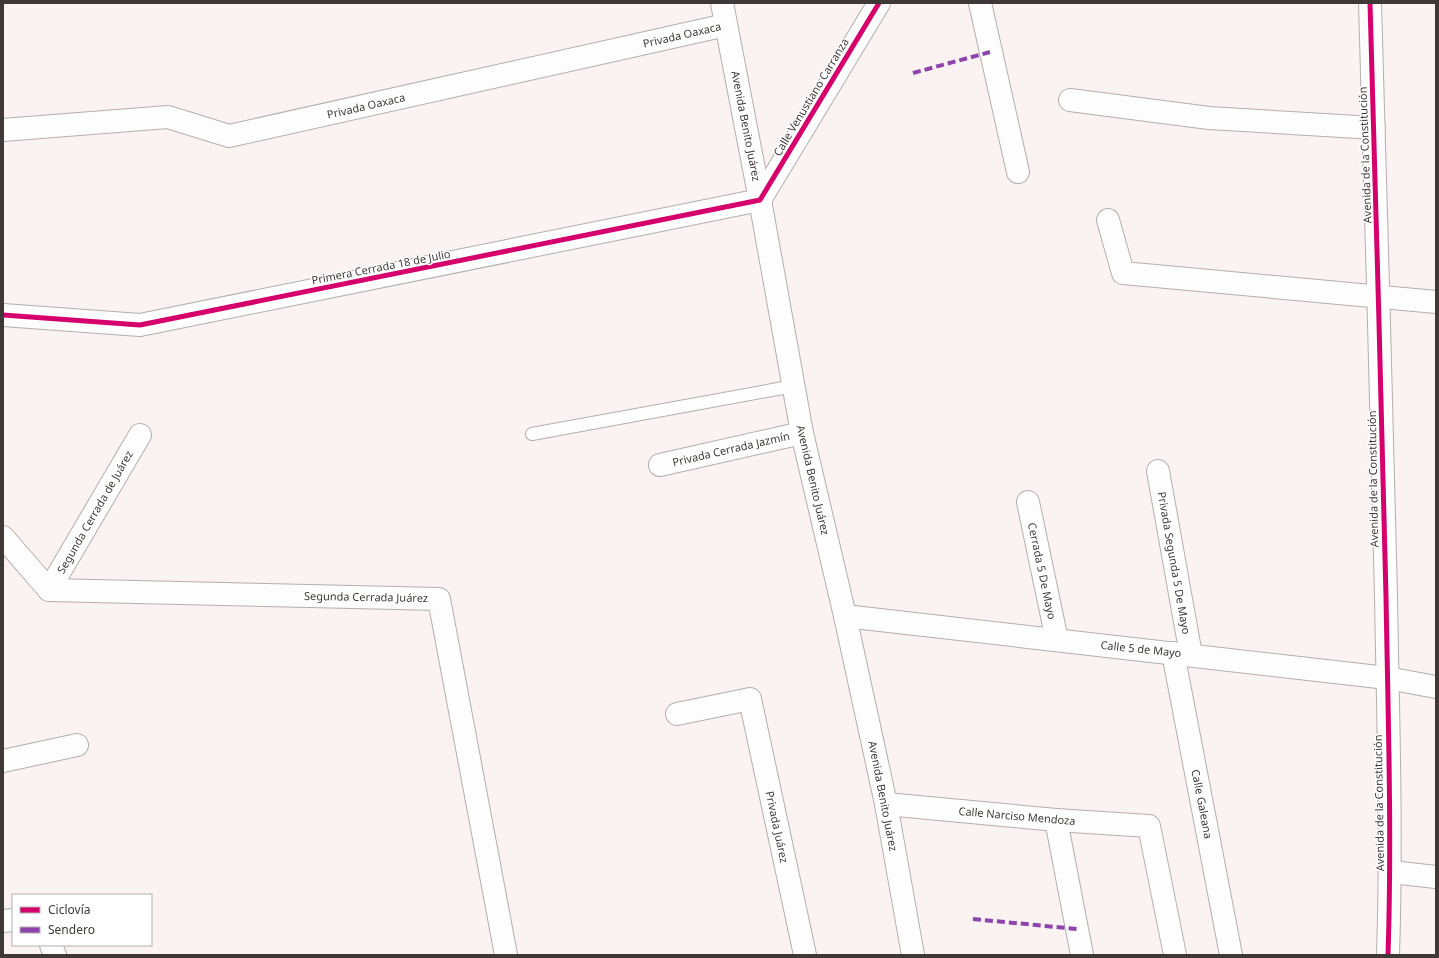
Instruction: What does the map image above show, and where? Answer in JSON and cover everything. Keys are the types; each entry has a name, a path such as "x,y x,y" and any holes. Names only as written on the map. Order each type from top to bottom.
{"street":[{"name":"Avenida Benito Juárez","path":"722,3 760,200 802,433 845,616 886,804 912,955"},
{"name":"Calle Venustiano Carranza","path":"760,200 879,3"},
{"path":"980,3 1018,172"},
{"name":"Avenida de la Constitución","path":"1370,3 1380,295 1390,872 1388,955"},
{"name":"Privada Oaxaca","path":"3,130 168,117 229,136 726,25"},
{"path":"1070,100 1209,118 1374,128"},
{"name":"Primera Cerrada 18 de Julio","path":"3,316 140,325 760,200"},
{"path":"1108,220 1123,274 1380,295 1436,302"},
{"name":"Privada Cerrada Jazmín","path":"660,465 802,433"},
{"name":"Segunda Cerrada de Juárez","path":"49,590 140,435"},
{"name":"Privada Segunda 5 De Mayo","path":"1158,471 1182,654"},
{"name":"Cerrada 5 De Mayo","path":"1028,502 1057,640"},
{"path":"3,537 49,590"},
{"name":"Segunda Cerrada Juárez","path":"49,590 439,599 506,955"},
{"name":"Calle 5 de Mayo","path":"845,616 1387,678 1436,687"},
{"name":"Calle Galeana","path":"1182,654 1231,955"},
{"name":"Privada Juárez","path":"677,714 750,699 804,955"},
{"path":"3,761 77,745"},
{"name":"Calle Narciso Mendoza","path":"886,804 1056,820 1149,826 1175,955"},
{"path":"1056,820 1082,955"},
{"path":"1390,872 1436,877"}],"lane":[{"path":"532,434 794,386"}],"marked path":[{"path":"913,73 990,52"},
{"path":"973,919 1077,929"}],"cycle path":[{"path":"3,315 140,325 760,200 879,3"},
{"path":"1370,3 1383,448 1388,686 1390,820 1388,955"}]}
